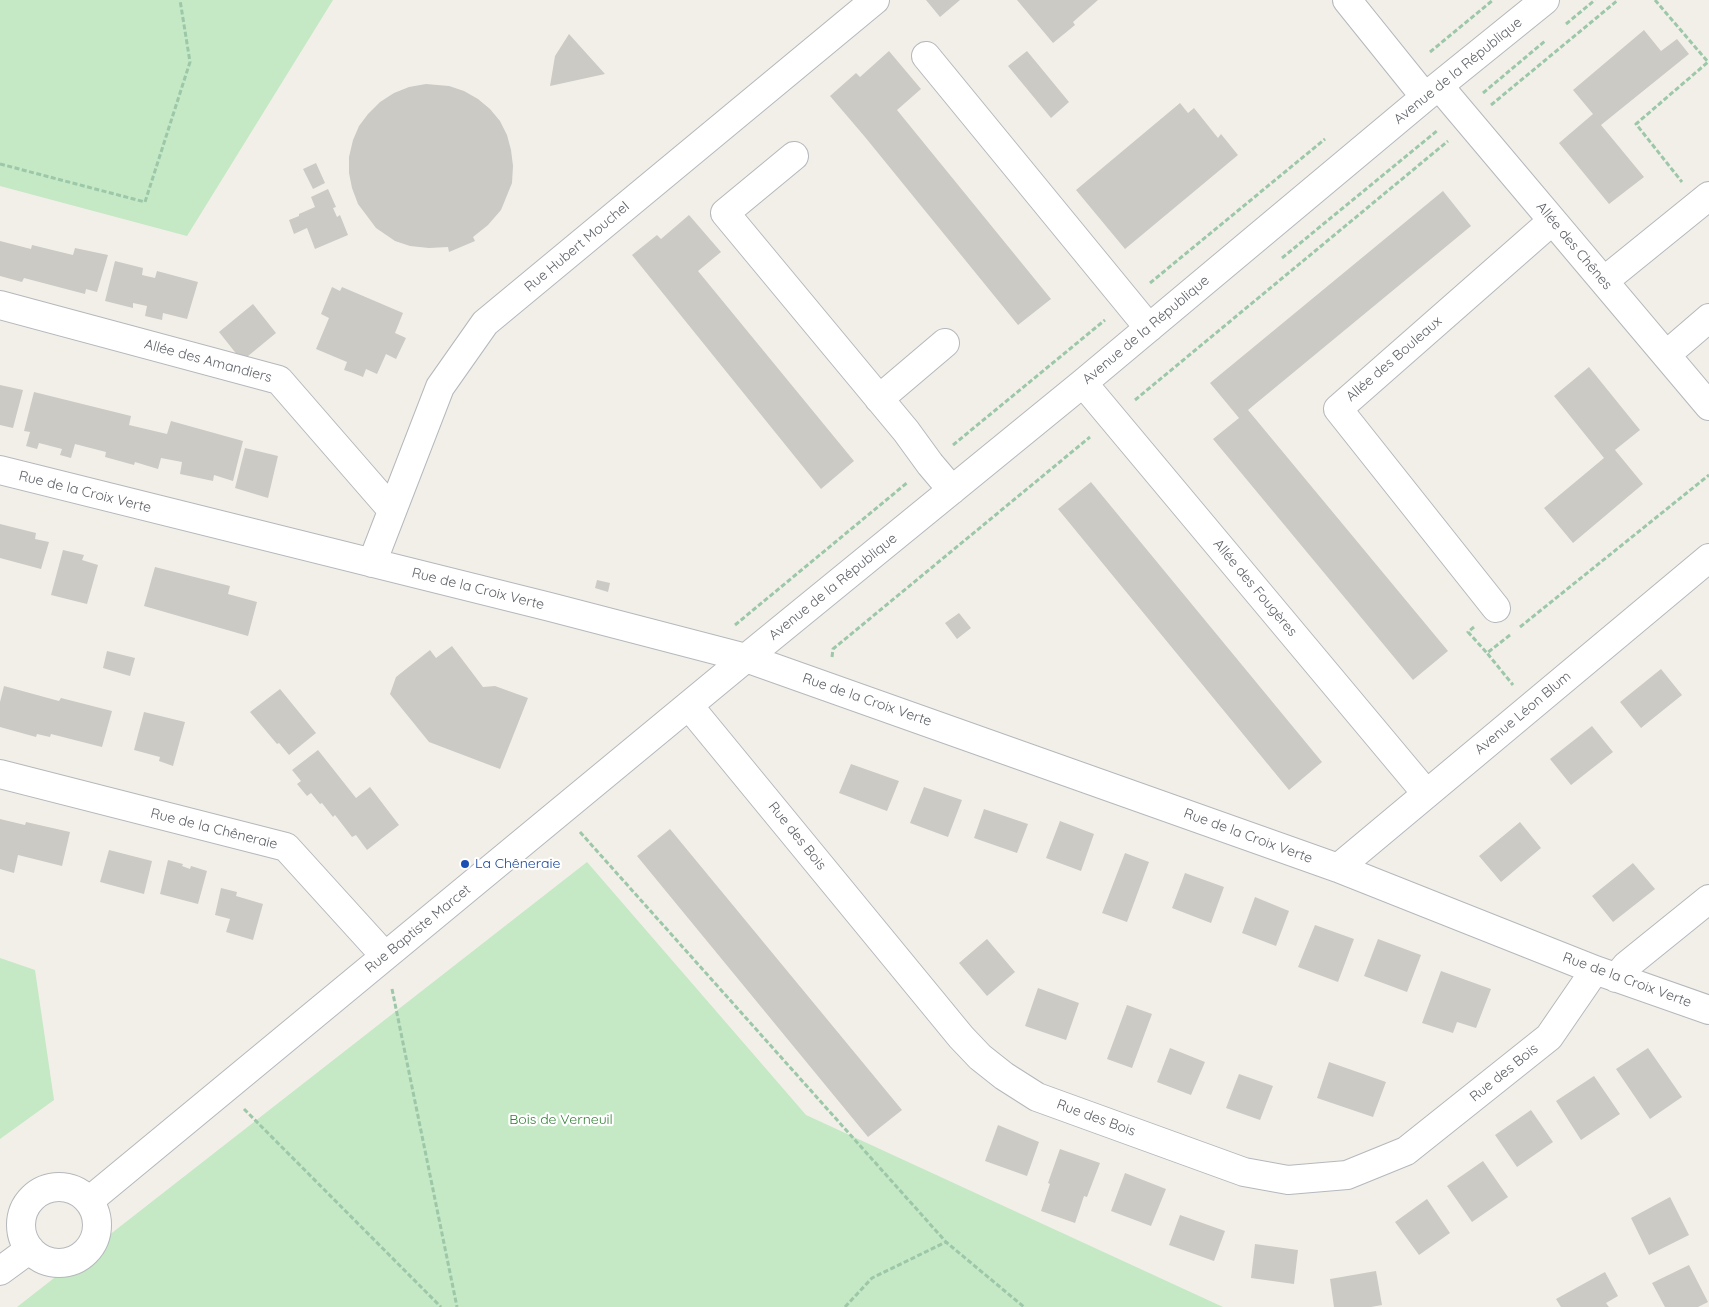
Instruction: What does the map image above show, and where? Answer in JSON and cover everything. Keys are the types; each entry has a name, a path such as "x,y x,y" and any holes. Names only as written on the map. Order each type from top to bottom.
{"street":[{"name":"Rue Hubert Mouchel","path":"372,564 440,387 485,323 875,0"},
{"name":"Allée des Chênes","path":"1347,0 1404,72 1470,122 1709,406"},
{"name":"Avenue de la République","path":"746,658 1083,383 1545,0"},
{"path":"926,56 1149,328"},
{"path":"794,156 725,213 879,398 952,490"},
{"path":"1604,281 1704,200"},
{"name":"Allée des Bouleaux","path":"1496,608 1338,409 1552,221"},
{"name":"Allée des Amandiers","path":"0,305 279,380 392,510"},
{"path":"1666,355 1709,318"},
{"path":"879,398 945,343"},
{"name":"Allée des Fougères","path":"1083,383 1426,793"},
{"name":"Rue de la Croix Verte","path":"0,470 550,607 746,658 1338,868 1606,974 1709,1010"},
{"name":"Avenue Léon Blum","path":"1338,868 1709,558"},
{"name":"Rue Baptiste Marcet","path":"90,1200 562,812 746,658"},
{"name":"Rue des Bois","path":"689,706 960,1038 980,1057 1004,1076 1037,1097 1244,1172 1288,1180 1348,1175 1406,1151 1549,1037 1606,974 1626,966 1709,899"},
{"name":"Rue de la Chêneraie","path":"0,774 286,847 385,956"},
{"path":"64,1186 78,1191 90,1200 96,1214 98,1228 94,1243 84,1254 71,1261 56,1263 41,1259 30,1249 22,1236 21,1221 26,1206 35,1195 48,1188 64,1186"},
{"path":"0,1272 30,1249"}],"path":[{"path":"0,164 145,202 190,62 180,0"},
{"path":"1404,72 1493,0"},
{"path":"828,687 832,648 1618,0"},
{"path":"1655,0 1708,62 1636,124 1704,200"},
{"path":"707,649 1330,134"},
{"path":"1518,629 1709,475"},
{"path":"1510,635 1487,654 1530,707"},
{"path":"562,812 946,1242 1024,1307"},
{"path":"385,956 457,1307"},
{"path":"224,1089 441,1307"},
{"path":"845,1307 872,1278 946,1242"}],"green space":[{"path":"0,0 333,0 187,236 0,186"},
{"name":"Bois de Verneuil","path":"587,862 806,1115 1223,1307 17,1307"},
{"path":"0,958 35,970 54,1100 0,1139"}],"building":[{"path":"926,0 960,0 940,17"},
{"path":"1017,0 1098,0 1073,22 1075,25 1053,43"},
{"path":"1644,30 1661,51 1677,39 1689,54 1601,125 1644,177 1609,204 1559,143 1593,114 1573,90"},
{"path":"569,34 605,74 550,86 555,56"},
{"path":"889,51 921,89 897,110 1051,299 1018,325 830,96 856,73 860,77"},
{"path":"1027,51 1069,102 1051,118 1008,66"},
{"path":"426,84 449,86 464,91 478,99 500,121 507,135 511,150 513,166 512,183 501,210 488,225 473,237 475,241 449,252 448,247 410,246 395,241 376,228 358,204 349,173 349,157 353,140 359,126 368,114 380,102 394,93 409,87"},
{"path":"1180,103 1188,113 1194,108 1218,138 1221,134 1238,155 1125,249 1076,190"},
{"path":"316,163 325,183 313,189 303,169"},
{"path":"328,189 336,207 333,208 337,217 340,215 348,235 315,249 307,228 294,234 289,220 315,207 311,197"},
{"path":"1443,191 1471,226 1248,410 1448,651 1413,680 1213,439 1239,418 1210,383"},
{"path":"689,215 721,252 698,271 854,461 821,489 632,255 657,235 661,239"},
{"path":"0,241 31,249 32,245 73,255 75,248 108,255 97,292 86,289 85,294 24,278 22,282 0,276"},
{"path":"115,261 143,268 142,275 155,278 157,271 198,282 187,319 163,313 162,320 145,316 147,306 133,303 133,308 105,301"},
{"path":"332,287 340,291 342,287 403,313 395,333 406,338 396,359 386,354 377,374 366,369 363,377 344,370 347,362 316,349 329,318 321,314"},
{"path":"253,304 276,333 242,361 219,332"},
{"path":"1589,367 1640,430 1615,450 1643,484 1573,543 1544,508 1604,458 1554,396"},
{"path":"0,385 23,390 13,428 0,425"},
{"path":"34,392 131,416 129,425 167,434 171,421 243,441 233,481 214,475 213,481 180,474 182,462 161,458 158,469 135,462 134,465 105,457 106,452 75,444 71,458 60,455 62,449 39,443 37,449 26,446 30,432 24,431"},
{"path":"245,448 278,456 268,498 235,488"},
{"path":"1091,482 1322,762 1289,790 1058,509"},
{"path":"0,524 36,533 35,539 49,542 41,569 0,558"},
{"path":"63,550 84,555 82,560 98,565 87,604 51,595"},
{"path":"155,567 230,586 228,594 257,602 248,636 144,606"},
{"path":"597,580 610,583 608,592 595,588"},
{"path":"959,613 971,628 957,639 945,623"},
{"path":"452,646 483,687 495,686 528,698 500,769 429,742 390,694 396,677 430,650 436,658"},
{"path":"107,651 135,658 130,676 103,668"},
{"path":"1661,669 1682,695 1641,728 1620,702"},
{"path":"4,686 59,701 61,698 112,711 102,747 51,734 50,737 37,734 36,737 0,727 0,702"},
{"path":"280,689 316,733 289,755 250,712"},
{"path":"144,712 185,722 173,766 159,761 160,757 134,750"},
{"path":"1592,726 1613,752 1571,785 1550,759"},
{"path":"318,750 356,798 370,787 399,825 367,850 356,835 352,837 335,815 333,817 311,793 307,796 297,784 301,781 292,770"},
{"path":"851,764 899,781 887,811 839,793"},
{"path":"924,787 962,800 948,837 910,823"},
{"path":"984,809 1028,824 1017,853 974,838"},
{"path":"0,819 25,825 26,822 70,832 62,866 18,855 14,873 0,869"},
{"path":"1060,821 1094,834 1081,871 1046,858"},
{"path":"1520,822 1541,848 1501,882 1479,856"},
{"path":"670,829 902,1110 868,1137 637,856"},
{"path":"109,850 152,861 144,894 100,882"},
{"path":"1125,853 1149,862 1127,922 1102,913"},
{"path":"168,860 183,864 182,866 190,869 191,866 207,871 198,904 160,894"},
{"path":"1633,863 1655,889 1613,922 1592,896"},
{"path":"1185,873 1224,887 1211,923 1172,908"},
{"path":"221,888 237,892 236,896 263,904 253,940 226,932 230,919 215,915"},
{"path":"1255,897 1289,911 1276,946 1242,933"},
{"path":"1315,925 1354,939 1338,982 1298,967"},
{"path":"987,939 1015,972 987,996 959,963"},
{"path":"1378,939 1421,955 1407,992 1364,976"},
{"path":"1441,971 1491,989 1476,1028 1457,1022 1453,1033 1422,1023"},
{"path":"1038,988 1079,1003 1066,1040 1025,1026"},
{"path":"1127,1005 1152,1014 1132,1068 1107,1059"},
{"path":"1170,1048 1205,1062 1191,1095 1157,1082"},
{"path":"1648,1048 1682,1097 1650,1119 1616,1069"},
{"path":"1329,1062 1386,1082 1373,1117 1317,1098"},
{"path":"1239,1074 1273,1086 1260,1120 1226,1108"},
{"path":"1594,1076 1620,1114 1581,1140 1556,1101"},
{"path":"1531,1110 1553,1142 1517,1167 1495,1135"},
{"path":"998,1125 1039,1142 1027,1176 985,1161"},
{"path":"1060,1149 1100,1163 1087,1197 1084,1196 1075,1223 1041,1211 1050,1184 1048,1183"},
{"path":"1483,1161 1508,1197 1472,1222 1447,1186"},
{"path":"1125,1173 1166,1189 1151,1226 1111,1211"},
{"path":"1670,1197 1689,1235 1649,1255 1631,1218"},
{"path":"1427,1199 1450,1233 1419,1255 1395,1222"},
{"path":"1180,1215 1225,1231 1214,1261 1169,1245"},
{"path":"1255,1244 1298,1250 1294,1284 1251,1278"},
{"path":"1689,1265 1708,1302 1698,1307 1665,1307 1652,1283"},
{"path":"1376,1271 1382,1305 1371,1307 1334,1307 1330,1279"},
{"path":"1605,1272 1618,1296 1606,1303 1609,1307 1561,1307 1556,1299"}],"place":[{"name":"La Chêneraie","path":"465,864"}]}
